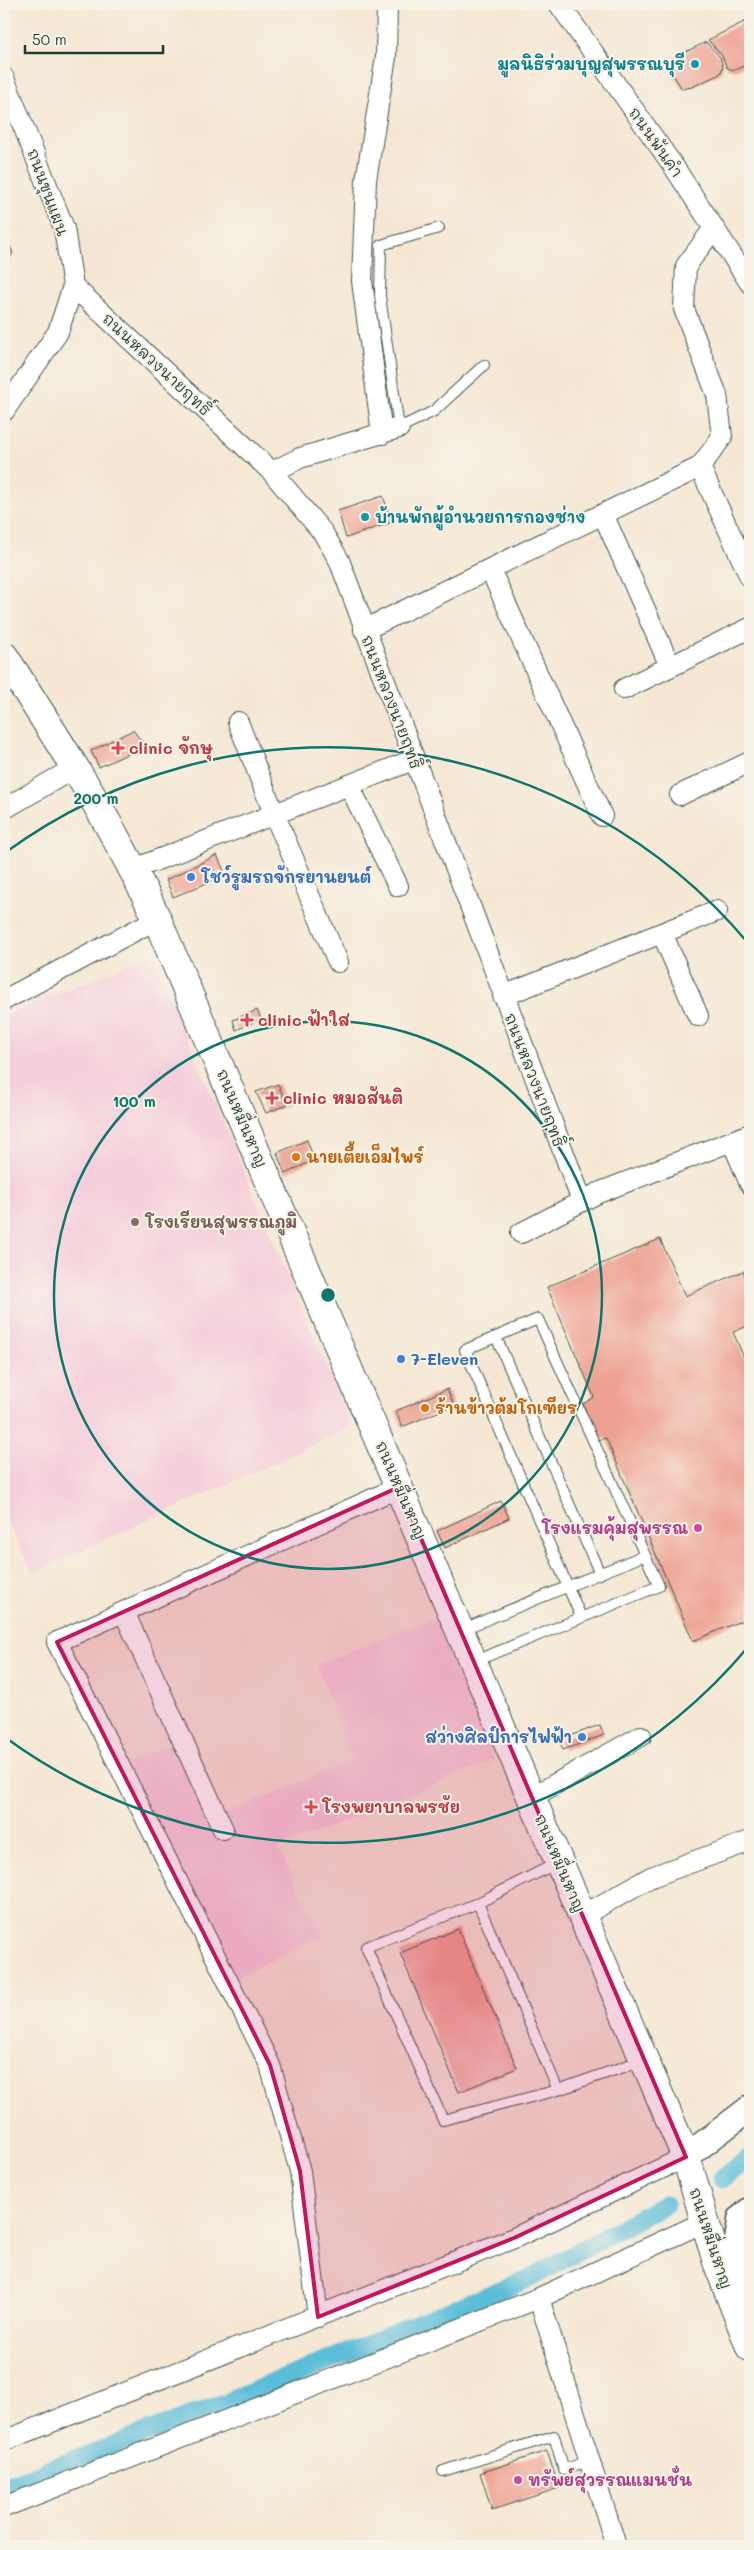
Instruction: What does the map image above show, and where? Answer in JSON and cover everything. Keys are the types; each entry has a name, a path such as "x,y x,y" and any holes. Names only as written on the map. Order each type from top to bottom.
{"main road":[{"name":"ถนนหมื่นหาญ","path":"4,656 76,767 134,869 157,919 472,1662 532,1797 686,2157 717,2262 750,2347"},
{"name":"ถนนหมื่นหาญ","path":"735,2256 750,2294"}],"street":[{"path":"272,472 300,458 390,431 362,281 366,180 386,57 386,4"},
{"name":"ถนนพันคำ","path":"558,4 672,164 750,283"},
{"name":"ถนนขุนแผน","path":"4,78 64,228 73,286 58,332 4,411"},
{"path":"364,630 700,467 722,437 717,395 684,309 686,266 714,228"},
{"name":"ถนนหลวงนายฤทธิ์","path":"73,286 272,472 323,533 339,560 413,760 582,1201"},
{"path":"700,467 750,577"},
{"path":"603,514 670,666"},
{"path":"490,569 602,816"},
{"path":"624,689 750,628"},
{"path":"238,722 275,816 338,962"},
{"path":"134,869 275,816 413,760"},
{"path":"680,795 750,762"},
{"path":"4,809 76,767"},
{"path":"349,785 398,886"},
{"path":"503,996 717,911"},
{"path":"4,1000 157,919"},
{"path":"662,933 698,1016"},
{"path":"521,1233 598,1193 741,1137 750,1184"},
{"path":"318,2318 300,2171 270,2065 58,1642 399,1487"},
{"path":"124,1612 223,1829"},
{"path":"532,1797 641,1736"},
{"path":"582,1916 651,1877 750,1841"},
{"path":"4,2441 318,2318 514,2238 686,2157 750,2108"},
{"path":"735,2256 741,2218 750,2210"},
{"path":"4,2507 539,2298 704,2222"},
{"path":"539,2298 616,2546"}],"lane":[{"path":"439,228 381,245 380,296 390,431 434,411 484,365"},
{"path":"472,1662 659,1586 538,1319 464,1350 581,1617"},
{"path":"496,1337 600,1574"},
{"path":"460,1630 645,1555"},
{"path":"560,1862 478,1903 366,1947 443,2120 558,2090 644,2060"},
{"path":"478,1903 558,2090"},
{"path":"443,2471 554,2436 564,2470 590,2460"}],"highlighted area":[{"path":"399,1487 686,2157 514,2238 318,2317 300,2171 270,2065 57,1642"}],"shaded area":[{"name":"โรงเรียนสุพรรณภูมิ","path":"152,954 352,1427 33,1573 4,1515 4,1016"},
{"name":"โรงพยาบาลพรชัย","path":"434,1618 494,1760 278,1849 322,1934 234,1979 126,1764 174,1741 212,1820 353,1760 317,1665"}],"building":[{"path":"750,19 750,63 735,70 727,68 722,56 708,40"},
{"name":"มูลนิธิร่วมบุญสุพรรณบุรี","path":"706,42 720,57 723,67 720,74 692,87 682,89 665,62"},
{"path":"4,234 13,253 4,265"},
{"name":"บ้านพักผู้อำนวยการกองช่าง","path":"383,496 392,522 346,538 338,511"},
{"name":"clinic จักษุ","path":"133,730 145,746 99,767 91,751"},
{"name":"โชว์รูมรถจักรยานยนต์","path":"217,855 224,871 212,875 212,881 173,897 166,880"},
{"name":"clinic ฟ้าใส","path":"257,1010 261,1019 236,1030 233,1020"},
{"name":"clinic หมอสันติ","path":"278,1084 287,1105 266,1113 256,1092"},
{"name":"นายเตี้ยเอ็มไพร์","path":"307,1140 314,1160 285,1174 277,1153"},
{"name":"โรงแรมคุ้มสุพรรณ","path":"660,1239 685,1296 743,1271 750,1287 750,1325 733,1332 750,1372 750,1617 693,1641 606,1438 597,1440 583,1404 594,1397 547,1287"},
{"name":"ร้านข้าวต้มโกเฑียร","path":"447,1389 454,1405 402,1427 396,1411"},
{"path":"501,1501 509,1518 445,1548 437,1531"},
{"name":"สว่างศิลป์การไฟฟ้า","path":"600,1725 604,1735 563,1750 559,1740"},
{"path":"458,1929 517,2068 459,2092 400,1953"},
{"path":"547,2451 559,2488 492,2510 480,2473"}],"waterway":[{"path":"722,2179 750,2157"},
{"path":"4,2487 222,2404 530,2278 665,2204"}],"place":[{"name":"มูลนิธิร่วมบุญสุพรรณบุรี","path":"695,64"},
{"name":"บ้านพักผู้อำนวยการกองช่าง","path":"365,517"},
{"name":"clinic จักษุ","path":"118,748"},
{"name":"โชว์รูมรถจักรยานยนต์","path":"191,877"},
{"name":"clinic ฟ้าใส","path":"247,1020"},
{"name":"clinic หมอสันติ","path":"272,1098"},
{"name":"นายเตี้ยเอ็มไพร์","path":"296,1157"},
{"name":"โรงเรียนสุพรรณภูมิ","path":"135,1222"},
{"name":"7-Eleven","path":"401,1359"},
{"name":"ร้านข้าวต้มโกเฑียร","path":"425,1408"},
{"name":"โรงแรมคุ้มสุพรรณ","path":"698,1528"},
{"name":"สว่างศิลป์การไฟฟ้า","path":"582,1737"},
{"name":"โรงพยาบาลพรชัย","path":"311,1807"},
{"name":"ทรัพย์สุวรรณแมนชั่น","path":"518,2480"}]}
